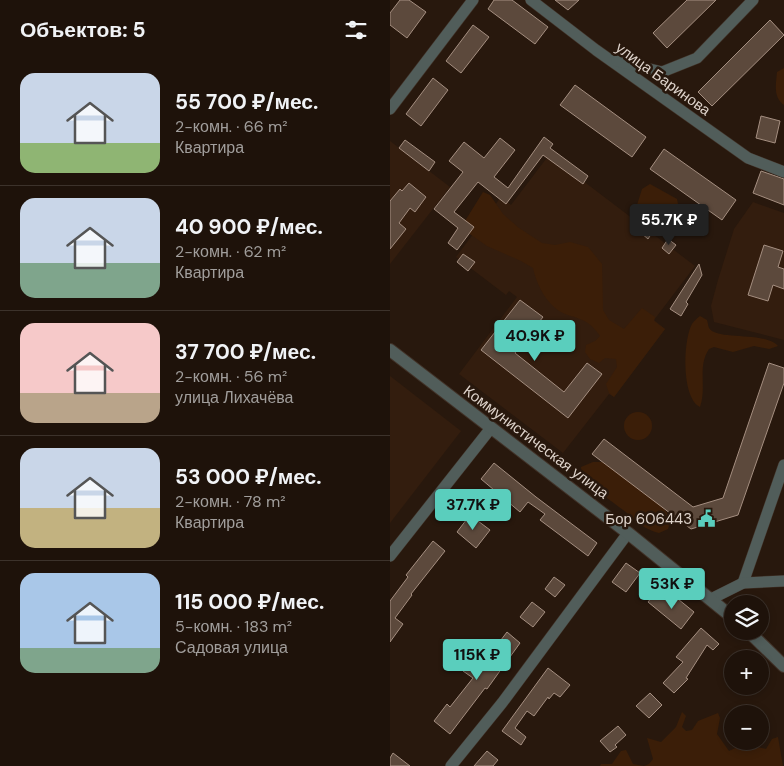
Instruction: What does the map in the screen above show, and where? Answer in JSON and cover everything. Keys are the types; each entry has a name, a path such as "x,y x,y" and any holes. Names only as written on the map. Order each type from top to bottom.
{"street":[{"path":"390,109 474,0"},
{"name":"улица Баринова","path":"531,0 748,158 784,172"},
{"path":"611,60 662,72 697,58 753,0"},
{"name":"Коммунистическая улица","path":"390,350 628,533 724,610"},
{"path":"390,556 491,428"},
{"path":"743,582 784,465"},
{"path":"451,766 502,703 628,533"},
{"path":"711,599 743,582 784,581"},
{"path":"757,640 784,666"}],"shaded area":[{"path":"784,68 784,105 778,98 776,86 777,72"},
{"path":"390,141 450,187 390,264"},
{"path":"549,155 695,266 654,320 665,329 614,397 609,394 563,453 459,374 517,297 509,291 506,295 456,257 501,197 511,205"},
{"path":"650,184 677,199 679,209 670,218 658,221 637,205 642,189"},
{"path":"483,192 490,195 503,214 519,228 542,243 555,245 570,242 588,247 602,264 603,310 609,320 624,329 642,308 655,317 654,321 665,329 614,397 609,393 606,384 617,367 616,359 605,358 599,363 590,359 585,352 586,345 595,341 600,336 594,328 588,323 565,314 554,307 540,289 533,268 487,246 467,232 465,221"},
{"path":"753,202 784,213 784,340 714,322 711,306 734,229"},
{"path":"700,316 707,320 709,328 714,332 763,339 772,341 778,346 769,349 754,346 733,352 714,347 709,349 705,356 703,392 700,407 694,402 689,392 686,355 689,332 692,324"},
{"path":"390,376 461,431 390,523"},
{"path":"638,412 648,416 652,426 648,436 638,440 628,436 624,426 628,416"},
{"path":"593,462 604,462 662,506 671,519 668,529 659,533 646,528 582,477 581,467"},
{"path":"682,712 686,716 682,727 686,731 692,730 698,721 718,713 720,718 717,734 724,744 724,750 769,750 769,744 772,739 778,737 783,766 644,766 653,759 647,738 661,742 676,727"},
{"path":"626,750 633,764 644,766 600,766 601,764 612,764 621,751"}],"building":[{"path":"400,0 409,0 426,12 407,38 390,25 390,13"},
{"path":"494,0 512,0 548,27 535,44 488,9"},
{"path":"555,0 579,0 568,10"},
{"path":"687,0 716,0 667,48 653,33"},
{"path":"770,20 784,35 712,106 698,92"},
{"path":"473,25 489,37 461,73 446,61"},
{"path":"433,78 448,90 421,126 406,114"},
{"path":"575,85 646,137 632,157 560,105"},
{"path":"761,116 780,121 775,143 756,138"},
{"path":"544,137 553,144 550,148 588,176 583,184 543,155 506,204 478,182 454,212 474,227 457,250 448,243 458,228 434,209 463,172 449,161 464,142 484,158 500,138 515,150 494,177 508,188"},
{"path":"405,140 435,162 429,171 399,148"},
{"path":"664,149 736,200 722,220 650,169"},
{"path":"761,171 784,179 784,205 753,193"},
{"path":"409,183 426,197 415,212 410,208 399,223 406,229 390,249 390,201 400,189 402,191"},
{"path":"648,223 655,228 648,239 641,233"},
{"path":"668,239 676,245 669,254 662,248"},
{"path":"764,245 783,251 778,267 784,269 784,289 773,285 768,301 748,295"},
{"path":"463,254 475,262 468,271 457,262"},
{"path":"699,264 702,275 686,302 688,304 681,316 670,309"},
{"path":"520,300 543,317 515,353 564,392 587,363 602,374 568,418 481,350"},
{"path":"769,363 784,368 784,383 738,515 691,529 592,454 604,439 693,507 723,498"},
{"path":"494,463 597,543 588,556 540,520 545,514 528,502 520,512 481,479"},
{"path":"470,515 490,530 476,548 457,532"},
{"path":"433,541 445,551 411,594 395,618 403,624 390,642 390,601 408,577 406,575"},
{"path":"626,563 640,573 626,592 612,582"},
{"path":"554,577 565,585 555,597 545,589"},
{"path":"656,592 674,605 678,599 694,612 681,629 648,602"},
{"path":"532,602 545,612 533,627 520,617"},
{"path":"701,628 719,644 713,650 707,645 686,678 688,679 674,693 663,683 683,662 676,657"},
{"path":"507,632 520,643 487,689 485,688 450,734 434,721 447,704 450,707 473,678 463,671 478,650 488,657"},
{"path":"548,668 570,685 560,697 554,693 549,699 548,697 534,716 527,711 515,728 526,737 521,745 502,731"},
{"path":"650,693 662,705 649,718 636,706"},
{"path":"618,726 626,735 615,745 617,747 610,752 600,741"},
{"path":"487,751 498,760 493,766 474,766"},
{"path":"393,753 410,766 390,766 390,758"}],"place":[{"name":"Бор 606443","path":"706,519"}]}
